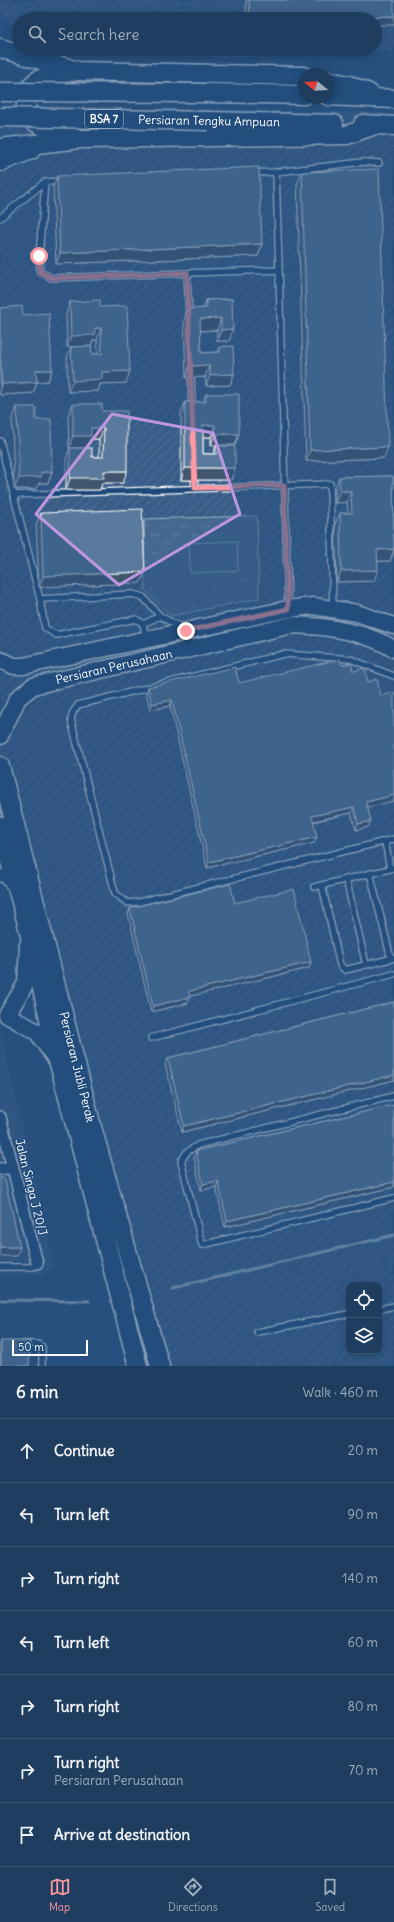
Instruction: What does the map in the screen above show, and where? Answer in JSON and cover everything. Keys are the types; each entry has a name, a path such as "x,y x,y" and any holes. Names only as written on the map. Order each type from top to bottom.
{"main road":[{"path":"0,44 12,50"},
{"path":"0,48 12,51"},
{"path":"28,56 78,71"},
{"path":"81,140 34,122 25,100 30,88 39,80 78,71 298,76"},
{"path":"334,81 349,84 386,98"},
{"name":"BSA 7","path":"0,92 298,95"},
{"path":"334,96 386,98"},
{"name":"Persiaran Tengku Ampuan","path":"0,117 394,126"},
{"path":"0,148 81,140 347,135 375,125"},
{"path":"0,162 52,142"},
{"name":"Persiaran Perusahaan","path":"0,660 14,666 23,666 145,632 186,631 288,609 313,606 357,613 394,626"},
{"name":"Persiaran Perusahaan","path":"0,736 18,698 33,686 292,625 311,625 358,634 394,649"},
{"name":"Persiaran Jubli Perak","path":"0,766 93,1131 160,1366"},
{"name":"Persiaran Jubli Perak","path":"0,826 28,927 60,1067 138,1366"},
{"path":"28,927 28,970 26,983 3,1016 37,1032 60,1067"}],"street":[{"path":"0,875 6,878 19,895"},
{"name":"Jalan Singa J 20/J","path":"0,1118 37,1263"},
{"path":"0,1169 12,1167"}],"lane":[{"path":"244,173 276,172 363,162 380,163"},
{"path":"276,172 288,609"},
{"path":"0,218 44,182 68,181"},
{"path":"44,182 39,256 40,272 52,278 279,270"},
{"path":"187,273 189,321"},
{"path":"190,361 192,417"},
{"path":"0,441 46,628 56,635 136,619 145,632 160,616"},
{"path":"194,465 195,488"},
{"path":"13,495 330,484 334,610"},
{"path":"40,599 133,594 143,597 160,616 186,631"},
{"path":"394,676 350,659 284,654 78,705 73,712 71,720 115,893 127,903 139,902 394,839"},
{"path":"314,887 392,868 385,841"},
{"path":"322,885 340,965 346,970 393,959 370,873"},
{"path":"346,879 366,965"},
{"path":"151,1038 394,974"},
{"path":"394,1096 198,1145 187,1152 181,1161 202,1245 394,1198"},
{"path":"0,1268 33,1267 37,1263"},
{"path":"382,1308 394,1306"},
{"path":"257,1332 346,1315"},
{"path":"15,1344 38,1344 42,1347 42,1366"}],"highlighted area":[{"path":"112,414 213,433 240,514 119,585 36,514"}],"shaded area":[{"path":"0,0 394,0 394,51 382,51 382,12 12,12 12,24 0,13"},
{"path":"211,56 272,56 223,58"},
{"path":"0,105 394,113 394,1366 146,1366 132,1304 0,797"},
{"path":"0,1028 54,1264 44,1274 0,1275"}],"green space":[{"path":"257,516 259,598 172,616 145,590 144,519"},
{"path":"237,541 238,571 190,573 189,543"}],"building":[{"path":"249,0 394,0 394,16 382,16 382,12 250,12"},
{"path":"259,167 262,244 60,253 57,176"},
{"path":"379,169 388,447 310,450 302,172"},
{"path":"232,299 233,329 221,330 221,318 200,319 201,353 220,352 220,347 233,346 234,374 210,375 209,365 190,366 188,309 207,308 206,300"},
{"path":"100,300 100,307 127,306 130,371 102,372 102,379 73,381 71,347 91,346 92,354 102,354 101,328 95,328 95,335 71,336 70,302"},
{"path":"22,306 23,315 49,313 52,370 36,370 37,382 2,384 0,308"},
{"path":"206,394 239,394 239,434 215,434 215,425 203,425 203,454 216,454 216,446 235,446 235,468 185,468 185,402 206,402"},
{"path":"73,404 102,404 102,411 127,411 127,471 104,471 104,478 70,478 70,448 92,448 92,457 103,457 104,428 91,428 91,436 73,436"},
{"path":"17,407 36,407 36,420 51,419 52,472 41,472 41,477 19,478"},
{"path":"393,476 394,549 377,550 378,570 341,571 340,513 352,513 351,491 340,491 339,477"},
{"path":"142,509 145,572 43,576 41,513"},
{"path":"340,659 342,665 351,663 353,671 365,668 368,682 377,679 381,696 394,692 394,795 366,802 371,821 358,824 354,807 312,816 317,837 209,862 172,700 152,704 148,687 235,667 239,683"},
{"path":"230,884 235,903 294,889 311,962 189,991 190,997 153,1006 130,908"},
{"path":"394,1002 394,1075 184,1126 168,1058"},
{"path":"394,1105 394,1182 227,1221 218,1181 203,1184 196,1151"},
{"path":"0,1177 5,1180 20,1247 0,1247"},
{"path":"1,1341 30,1341 29,1366 1,1366"}],"waterway":[{"path":"173,1288 394,1235"},
{"path":"0,1300 89,1301"}],"route":[{"path":"39,256 40,272 52,278 187,273 195,488 284,485 288,609 186,631"}]}
